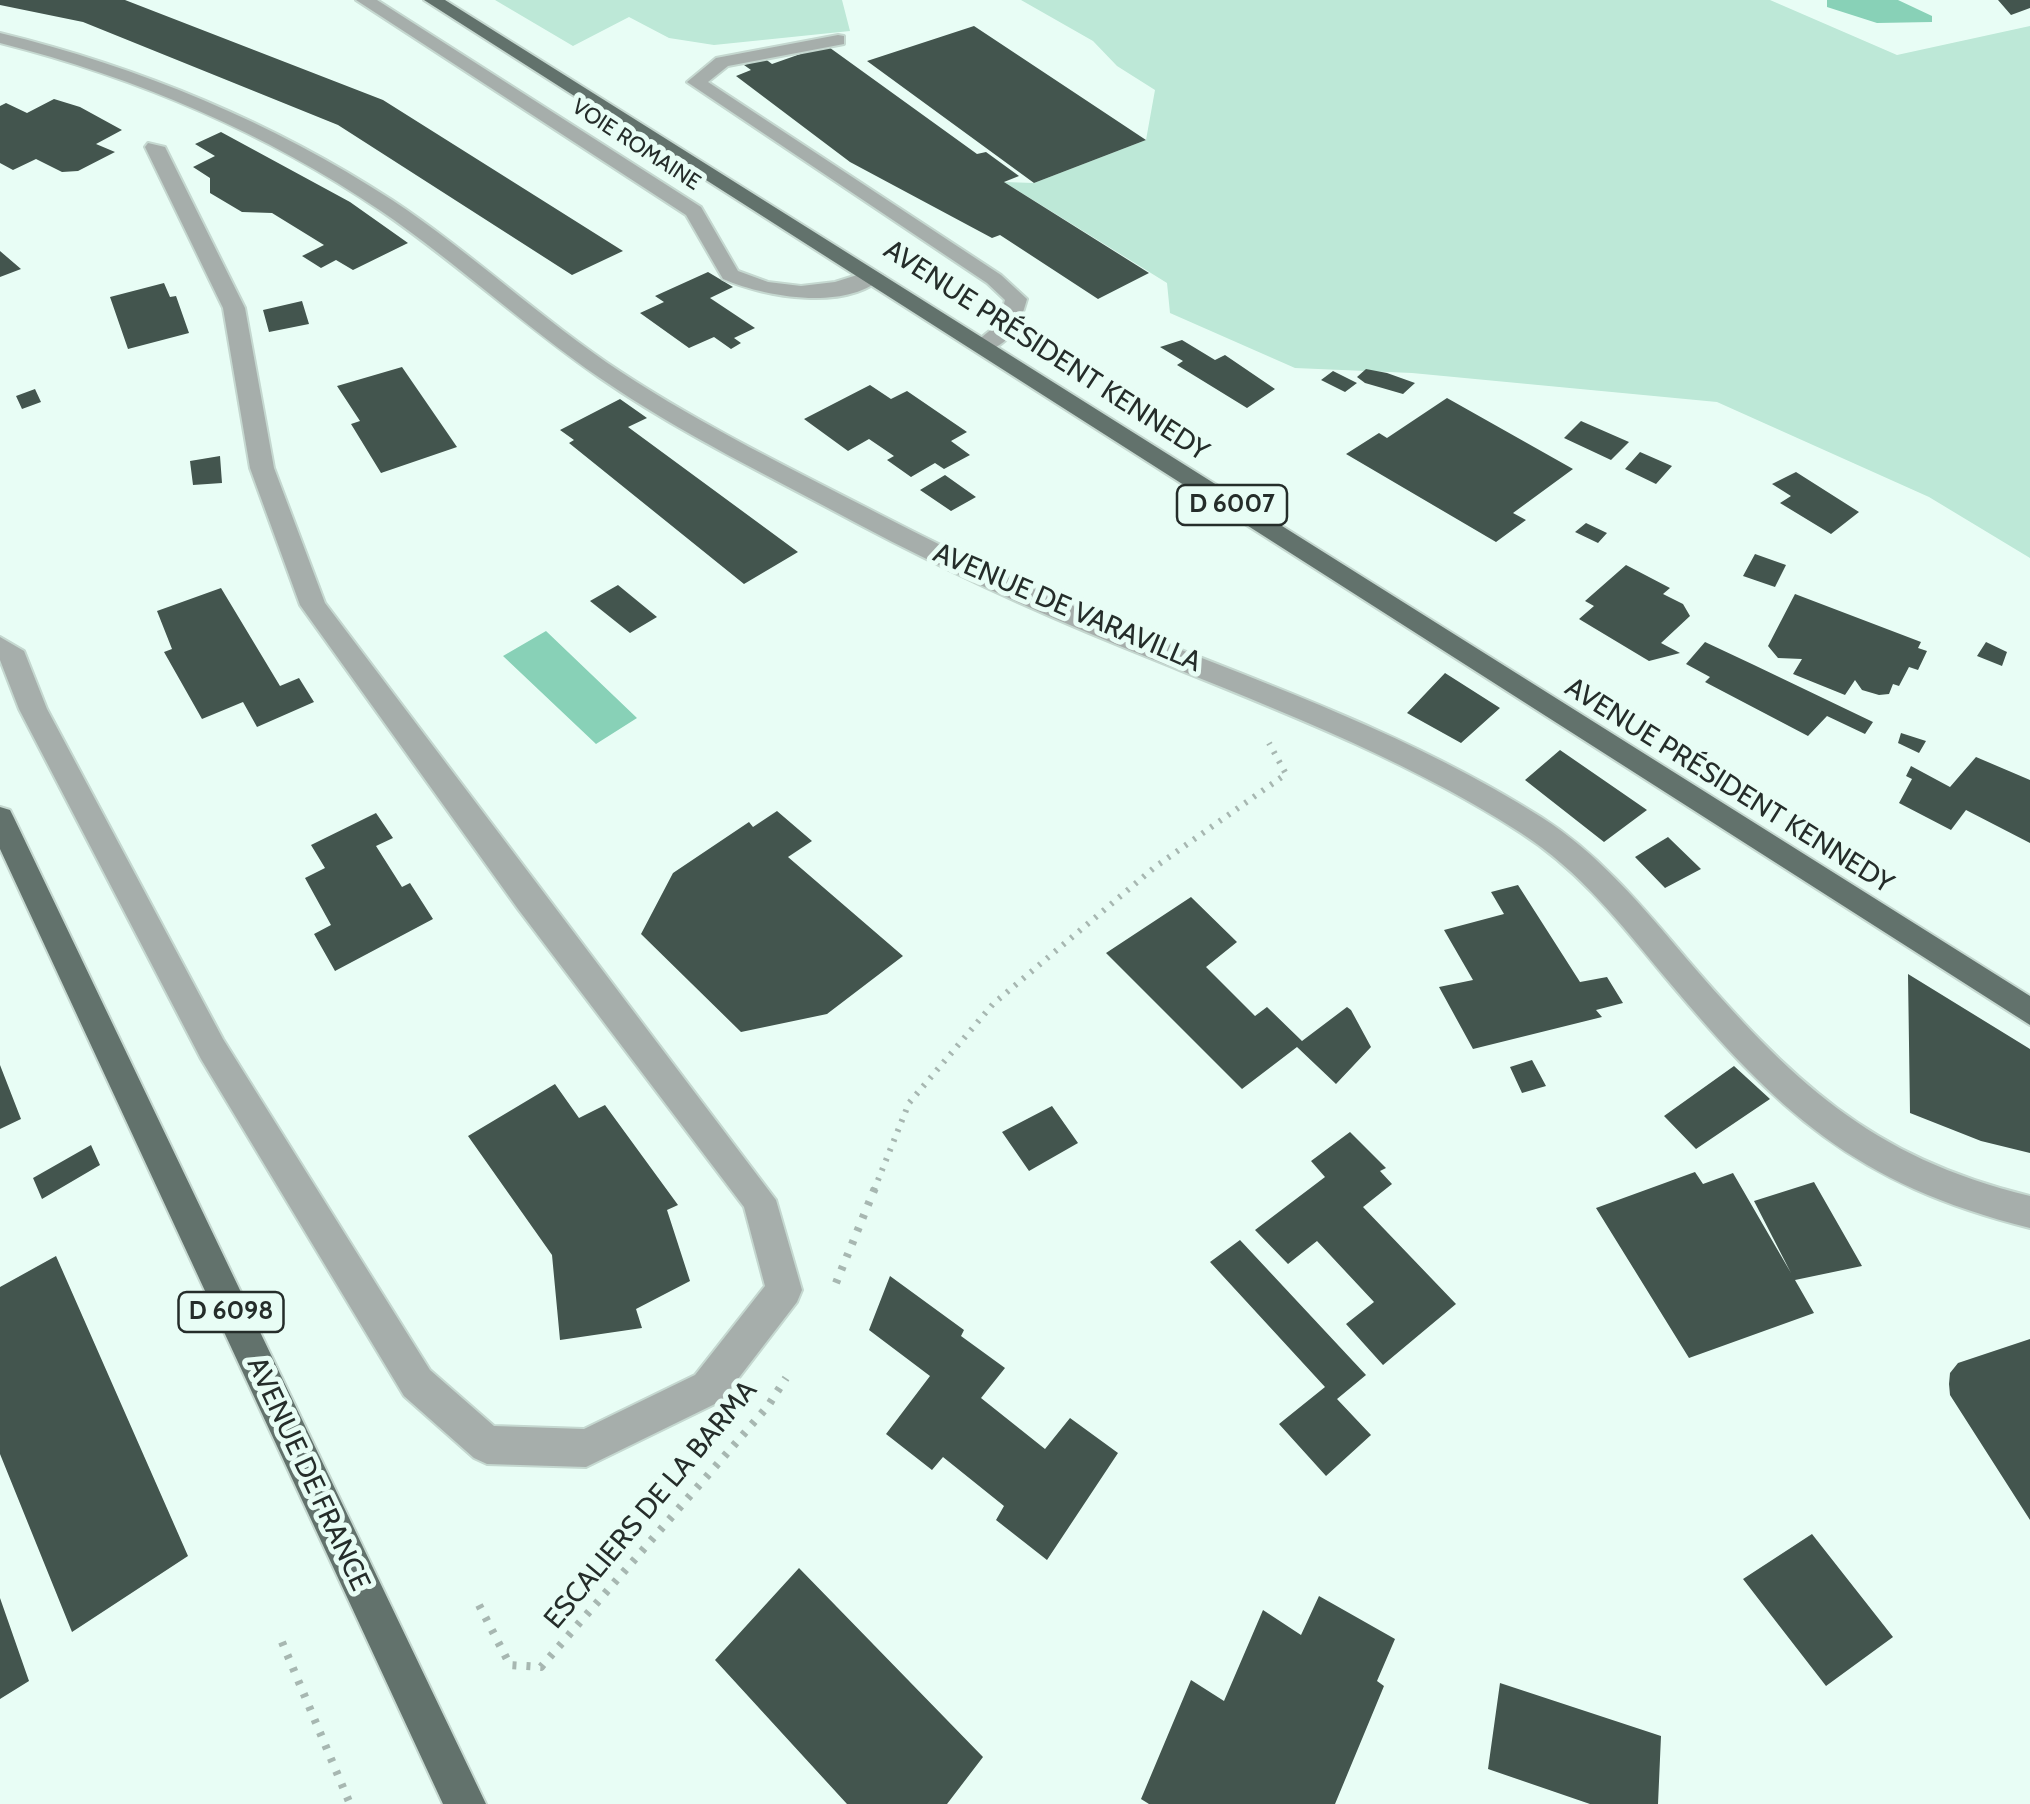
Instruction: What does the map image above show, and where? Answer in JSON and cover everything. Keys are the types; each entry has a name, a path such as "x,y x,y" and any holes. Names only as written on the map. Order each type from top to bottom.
{"main road":[{"name":"AVENUE PRÉSIDENT KENNEDY","path":"433,0 2030,1012"},
{"name":"AVENUE DE FRANCE","path":"0,818 465,1804"}],"street":[{"name":"VOIE ROMAINE","path":"364,0 694,211 730,274 783,292 823,292 873,276"},
{"name":"AVENUE DE VARAVILLA","path":"0,38 181,97 259,133 344,179 430,236 577,356 672,413 989,580 1292,703 1424,764 1536,828 1605,885 1750,1054 1855,1144 1988,1203 2030,1212"},
{"path":"838,40 722,62 696,82 994,279 1016,299 1009,326 982,346"},
{"path":"0,646 15,658 40,724 212,1049 417,1382 487,1445 586,1448 708,1388 784,1290 758,1200 529,901 313,604 262,468 234,308 154,148"}],"path":[{"path":"832,1293 910,1102 993,1004 1156,868 1286,774 1265,736 1292,703"},
{"name":"ESCALIERS DE LA BARMA","path":"479,1605 510,1665 541,1668 756,1420 788,1374"},
{"path":"282,1642 350,1804"}],"shaded area":[{"path":"495,0 842,0 850,31 714,45 669,38 629,17 573,46"},
{"path":"1021,0 1770,0 1897,55 2030,26 2030,558 1929,497 1717,402 1412,373 1295,368 1170,313 1167,283 1004,182 1034,183 1146,140 1155,90 1117,66 1093,41"},
{"path":"1827,0 1898,0 1932,16 1932,22 1877,23 1827,7"},
{"path":"546,631 637,718 596,744 503,656"}],"building":[{"path":"0,0 125,0 383,100 623,251 572,275 338,125 83,22 0,5"},
{"path":"1998,0 2030,0 2030,8 2011,15"},
{"path":"974,26 1146,140 1034,183 867,61"},
{"path":"826,45 977,154 986,152 1019,176 1004,182 1149,273 1098,299 1000,235 992,238 850,162 736,76 751,70 744,65 764,58 772,64"},
{"path":"54,99 80,107 122,130 96,144 115,152 78,171 62,172 36,159 13,170 0,163 0,106 6,103 27,113"},
{"path":"221,132 350,202 408,243 353,270 336,260 321,268 302,256 324,245 272,213 242,212 210,193 210,178 193,167 215,156 195,144"},
{"path":"0,251 21,269 0,277"},
{"path":"708,272 733,287 710,298 755,328 734,338 741,343 731,349 714,337 689,348 640,313 664,302 655,296"},
{"path":"164,283 170,297 176,296 189,333 128,349 110,297"},
{"path":"302,301 309,324 269,332 263,310"},
{"path":"1182,340 1215,360 1225,355 1275,389 1247,408 1177,365 1183,361 1160,347"},
{"path":"402,367 457,447 381,473 351,424 360,421 337,386"},
{"path":"1366,369 1415,383 1403,394 1365,383 1357,377"},
{"path":"1333,371 1357,383 1345,392 1321,380"},
{"path":"870,385 891,399 907,391 967,432 951,441 970,455 944,469 935,463 911,477 887,460 894,456 869,439 848,451 804,419"},
{"path":"35,389 41,402 22,409 16,396"},
{"path":"1447,398 1573,469 1513,513 1526,520 1496,542 1346,454 1379,433 1387,438"},
{"path":"620,399 647,418 628,427 798,552 744,584 569,443 574,440 560,430"},
{"path":"1581,421 1629,442 1611,460 1564,438"},
{"path":"1640,452 1672,466 1656,484 1625,469"},
{"path":"220,456 222,483 193,485 190,461"},
{"path":"1796,472 1859,512 1831,534 1780,503 1791,496 1772,484"},
{"path":"945,475 976,497 951,511 920,490"},
{"path":"1586,523 1607,533 1598,543 1575,532"},
{"path":"1755,554 1786,565 1775,587 1743,576"},
{"path":"1626,565 1670,588 1663,594 1683,604 1690,616 1661,643 1680,653 1649,661 1579,619 1594,606 1585,601"},
{"path":"618,585 657,617 630,633 590,601"},
{"path":"221,588 280,686 299,678 314,702 257,727 243,702 202,719 164,652 172,649 157,611"},
{"path":"1795,594 1921,642 1918,648 1927,651 1918,670 1909,667 1899,686 1893,684 1889,694 1879,695 1862,690 1855,680 1845,695 1793,674 1802,659 1778,658 1768,646"},
{"path":"1705,642 1873,722 1865,734 1827,716 1808,736 1705,682 1710,677 1686,664"},
{"path":"1986,642 2007,652 2002,666 1977,656"},
{"path":"1445,673 1500,708 1461,743 1407,713"},
{"path":"1901,733 1926,741 1919,753 1898,743"},
{"path":"1560,750 1647,810 1604,842 1525,780"},
{"path":"1976,757 2030,780 2030,843 1966,810 1951,830 1899,803 1912,779 1906,776 1911,766 1950,787"},
{"path":"777,811 812,841 788,857 903,956 827,1014 741,1032 641,934 673,873 749,822 753,827"},
{"path":"376,813 393,838 376,846 402,887 410,883 433,919 335,971 314,934 331,925 305,878 325,868 311,845"},
{"path":"1668,837 1701,869 1665,888 1635,857"},
{"path":"1518,885 1580,982 1607,977 1623,1003 1596,1010 1602,1017 1473,1049 1439,987 1473,980 1444,930 1504,914 1491,892"},
{"path":"1191,897 1237,942 1206,967 1255,1016 1267,1007 1302,1041 1347,1007 1351,1010 1371,1047 1336,1084 1297,1047 1242,1089 1106,953"},
{"path":"1908,974 2030,1049 2030,1153 1981,1141 1910,1113"},
{"path":"1532,1060 1546,1086 1522,1093 1510,1067"},
{"path":"0,1065 21,1119 0,1129"},
{"path":"1734,1066 1770,1099 1696,1149 1664,1116"},
{"path":"555,1084 579,1118 605,1105 678,1205 667,1210 690,1281 636,1309 642,1328 560,1340 552,1255 468,1136"},
{"path":"1052,1106 1078,1143 1029,1171 1002,1132"},
{"path":"1350,1132 1386,1168 1380,1171 1392,1184 1363,1207 1456,1304 1383,1365 1346,1324 1374,1302 1317,1241 1288,1264 1255,1230 1325,1177 1311,1161"},
{"path":"91,1145 100,1165 42,1199 33,1178"},
{"path":"1695,1172 1703,1184 1733,1173 1791,1273 1754,1201 1814,1182 1862,1266 1795,1280 1814,1313 1689,1358 1596,1208"},
{"path":"1240,1240 1366,1375 1337,1399 1371,1435 1326,1476 1279,1424 1325,1387 1210,1262"},
{"path":"56,1256 188,1556 72,1632 0,1454 0,1287"},
{"path":"890,1276 964,1330 961,1336 1005,1368 981,1398 1045,1449 1070,1418 1118,1453 1047,1560 996,1520 1004,1506 943,1457 932,1470 886,1434 930,1376 869,1330"},
{"path":"2030,1339 2030,1520 1950,1395 1949,1384 1950,1373 1958,1363"},
{"path":"1812,1534 1893,1637 1826,1686 1743,1579"},
{"path":"799,1568 983,1757 947,1804 847,1804 715,1660"},
{"path":"1319,1596 1395,1639 1377,1681 1384,1686 1335,1804 1149,1804 1141,1799 1191,1680 1224,1701 1263,1610 1301,1635"},
{"path":"0,1598 29,1681 0,1699"},
{"path":"1500,1683 1661,1736 1658,1804 1590,1804 1488,1769"}]}
